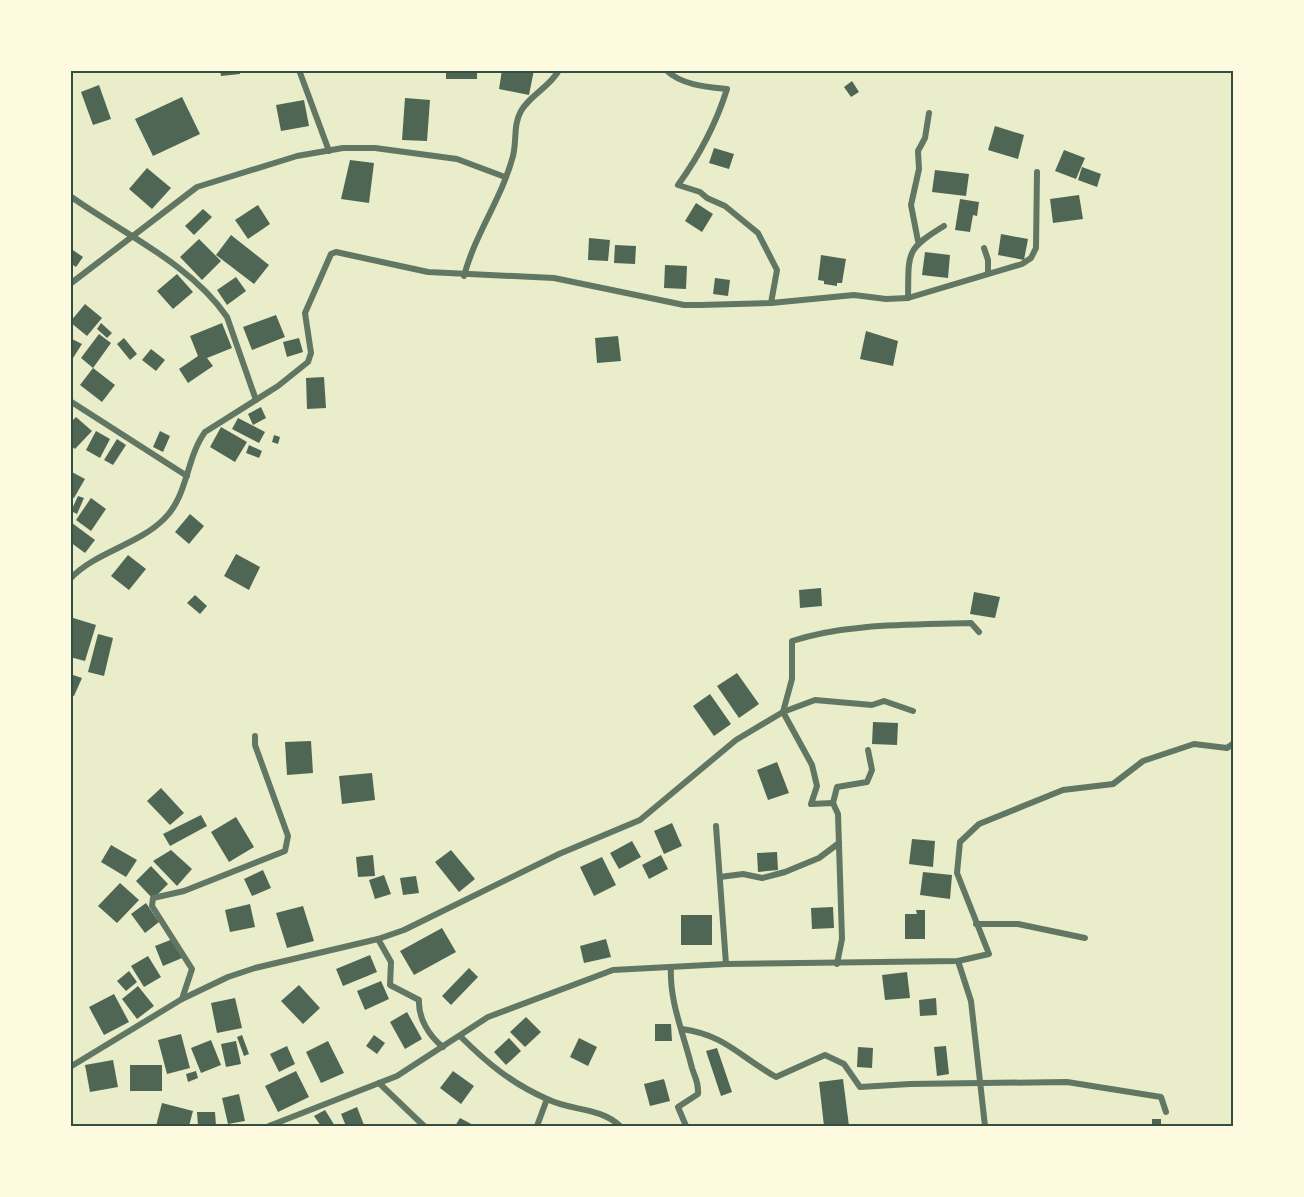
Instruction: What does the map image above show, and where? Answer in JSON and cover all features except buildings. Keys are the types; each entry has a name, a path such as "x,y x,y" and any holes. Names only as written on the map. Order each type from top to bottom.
{"street":[{"path":"299,70 329,151"},
{"path":"465,276 469,258 513,156 516,124 523,107 555,78 559,70"},
{"path":"666,70 672,76 703,87 727,89 721,110 697,159 678,185 700,192 707,198 725,206 758,233 777,270 771,303"},
{"path":"918,242 911,205 919,169 918,151 925,138 929,113"},
{"path":"70,284 132,238 178,199 197,187 297,156 343,148 375,148 457,159 505,177"},
{"path":"70,579 164,519 187,476 198,442 205,432 301,369 310,358 306,309 331,254 336,252 428,272 465,276 554,278 684,305 771,303 854,295 886,299 908,298 1022,264 1034,254 1037,172"},
{"path":"70,196 132,238 173,262 219,305 227,317 256,400"},
{"path":"908,298 909,260 918,242 944,226"},
{"path":"984,248 988,260 988,273"},
{"path":"70,401 187,476"},
{"path":"833,803 811,804 817,786 812,765 783,711 792,679 792,642 816,634 891,626 971,623 979,632"},
{"path":"70,1067 182,999 255,968 378,939 414,925 559,854 640,820 736,740 783,711 815,700 873,705 884,701 913,711"},
{"path":"182,999 192,969 152,906 153,898 184,891 285,851 288,843 288,836 255,745 255,736"},
{"path":"269,1126 379,1083 414,1066 489,1017 527,1005 599,973 726,964 958,961 989,954 957,873 960,842 979,824 1063,790 1113,784 1143,761 1194,744 1227,748 1233,743"},
{"path":"837,964 842,939 838,814 833,803 837,787 867,782 872,770 868,750"},
{"path":"716,826 726,964"},
{"path":"720,877 743,874 762,878 785,872 819,858 839,843"},
{"path":"976,924 1018,924 1085,938"},
{"path":"378,939 391,962 390,985 419,1000 418,1013 432,1038 443,1047"},
{"path":"958,961 971,1001 985,1126"},
{"path":"671,967 670,987 692,1069 699,1083 698,1094 678,1107 686,1126"},
{"path":"682,1029 704,1032 725,1041 776,1077 825,1054 844,1064 860,1087 1067,1082 1108,1086 1161,1096 1166,1112"},
{"path":"460,1036 490,1066 547,1100 602,1113 620,1126"},
{"path":"379,1083 424,1126"},
{"path":"537,1126 547,1100"}]}
